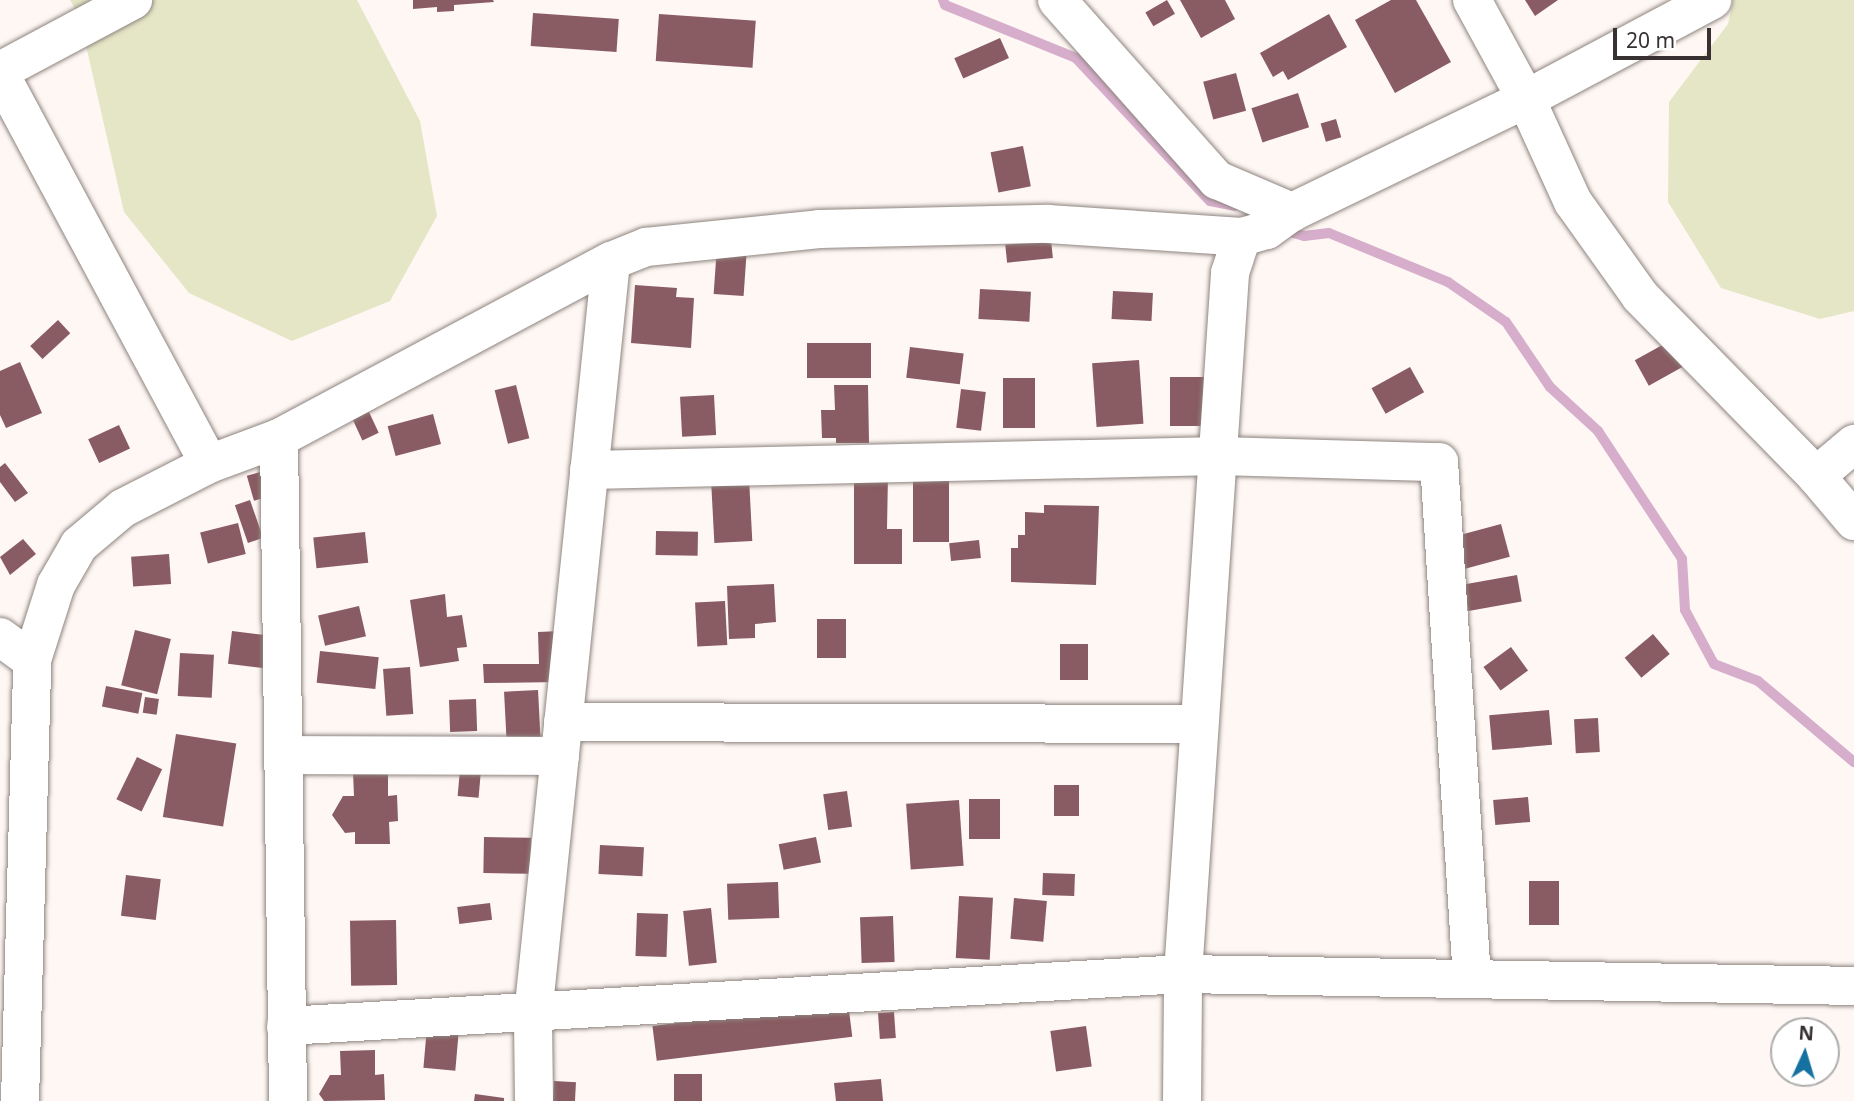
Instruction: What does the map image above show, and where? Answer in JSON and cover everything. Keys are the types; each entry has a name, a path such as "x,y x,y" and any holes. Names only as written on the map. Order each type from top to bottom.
{"street":[{"path":"133,0 0,73 209,464"},
{"path":"1057,0 1217,180 1271,224"},
{"path":"1472,0 1526,99 1573,202 1640,296 1816,475 1854,521"},
{"path":"1182,1101 1183,974 1230,274 1271,224 1526,99 1712,0"},
{"path":"20,1101 10,1005 33,660 57,585 79,545 123,508 209,464 279,438 611,261 646,247 818,229 1048,223 1271,224"},
{"path":"534,1101 533,1014 611,261"},
{"path":"279,438 288,1101"},
{"path":"1816,475 1854,444"},
{"path":"589,470 1219,456 1439,462 1472,979"},
{"path":"0,637 33,660"},
{"path":"283,755 561,739 1199,724"},
{"path":"286,1026 533,1014 1183,974 1854,986"}],"green space":[{"path":"70,0 357,0 420,121 437,216 390,301 292,341 189,293 124,212 79,15"},
{"path":"1733,0 1854,0 1854,311 1820,319 1721,288 1668,202 1669,102 1728,24"}],"building":[{"path":"413,0 494,2 454,5 454,11 437,12 437,7 413,9"},
{"path":"1167,0 1175,14 1153,26 1145,12"},
{"path":"1180,0 1225,0 1235,19 1201,38"},
{"path":"1391,0 1416,0 1451,62 1395,93 1355,20"},
{"path":"1525,0 1558,0 1535,16"},
{"path":"533,13 619,19 616,52 531,46"},
{"path":"659,14 756,21 752,68 656,61"},
{"path":"1329,14 1347,47 1288,80 1283,71 1273,77 1260,53"},
{"path":"1000,38 1009,58 963,78 954,58"},
{"path":"1236,73 1246,111 1213,119 1203,82"},
{"path":"1298,93 1309,127 1263,142 1251,108"},
{"path":"1336,119 1341,137 1326,142 1321,123"},
{"path":"1023,146 1031,186 998,193 991,152"},
{"path":"1051,240 1053,258 1007,263 1005,245"},
{"path":"717,246 747,248 744,296 714,294"},
{"path":"635,285 677,288 676,297 694,298 691,348 631,343"},
{"path":"980,289 1031,292 1029,322 978,319"},
{"path":"1113,291 1153,293 1151,321 1112,319"},
{"path":"58,320 70,333 42,359 30,346"},
{"path":"1675,338 1689,363 1649,386 1635,360"},
{"path":"807,343 871,343 871,378 807,378"},
{"path":"910,347 964,354 960,384 906,378"},
{"path":"1139,360 1143,424 1097,427 1092,363"},
{"path":"20,362 42,413 6,428 0,415 0,371"},
{"path":"1410,367 1424,392 1386,414 1372,388"},
{"path":"1170,377 1206,377 1206,426 1170,426"},
{"path":"1003,378 1035,378 1035,428 1003,428"},
{"path":"516,385 529,438 508,444 495,390"},
{"path":"834,385 868,385 869,443 836,443 836,438 822,438 821,410 835,410"},
{"path":"961,389 986,392 981,431 956,428"},
{"path":"714,395 716,435 682,437 680,397"},
{"path":"369,412 379,433 362,440 353,420"},
{"path":"433,414 441,444 396,456 388,426"},
{"path":"119,425 130,449 99,463 88,439"},
{"path":"5,463 28,493 15,502 0,482 0,467"},
{"path":"913,467 949,467 949,542 913,542"},
{"path":"267,470 274,495 254,501 247,476"},
{"path":"854,474 888,475 887,529 902,529 902,564 854,564"},
{"path":"749,478 752,541 714,543 711,480"},
{"path":"250,500 263,538 248,543 235,505"},
{"path":"1044,505 1099,506 1096,585 1011,582 1011,548 1018,548 1018,535 1025,535 1025,512 1044,513"},
{"path":"238,523 246,554 208,563 200,532"},
{"path":"1501,524 1510,557 1460,570 1451,537"},
{"path":"656,531 698,532 698,556 656,555"},
{"path":"365,532 368,563 317,568 313,537"},
{"path":"23,539 36,554 10,575 0,557"},
{"path":"979,540 981,558 951,561 949,543"},
{"path":"169,554 171,584 133,587 131,557"},
{"path":"1517,575 1522,602 1469,611 1464,584"},
{"path":"774,584 776,622 755,624 755,638 729,639 727,586"},
{"path":"445,594 447,617 462,615 467,647 457,648 459,661 420,667 410,600"},
{"path":"725,601 727,645 697,647 695,603"},
{"path":"359,606 366,636 325,646 318,615"},
{"path":"817,619 846,619 846,658 817,658"},
{"path":"135,630 171,639 157,694 121,685"},
{"path":"232,631 278,637 274,669 228,664"},
{"path":"560,631 561,682 484,683 483,664 539,664 538,632"},
{"path":"1653,634 1670,654 1641,678 1625,658"},
{"path":"1060,644 1088,644 1088,680 1060,680"},
{"path":"1511,647 1528,670 1501,690 1483,667"},
{"path":"320,651 379,657 375,689 317,683"},
{"path":"180,653 214,655 212,698 178,696"},
{"path":"410,667 413,714 386,716 383,669"},
{"path":"106,686 142,693 138,714 102,707"},
{"path":"538,690 541,740 507,742 504,692"},
{"path":"145,697 159,699 157,715 143,713"},
{"path":"476,699 477,731 450,732 449,700"},
{"path":"1549,710 1552,745 1492,750 1489,715"},
{"path":"1598,718 1600,752 1576,753 1574,719"},
{"path":"176,734 236,744 223,827 163,817"},
{"path":"137,757 162,769 142,812 116,799"},
{"path":"460,769 481,771 479,798 458,796"},
{"path":"388,771 388,796 397,795 398,821 389,822 390,844 355,844 355,832 345,833 332,815 343,796 354,796 353,772"},
{"path":"1054,785 1079,785 1079,816 1054,816"},
{"path":"847,791 852,827 828,830 823,794"},
{"path":"1528,797 1530,822 1495,825 1493,800"},
{"path":"969,799 1000,799 1000,839 969,839"},
{"path":"959,800 964,866 911,870 906,804"},
{"path":"484,837 531,838 530,874 483,873"},
{"path":"816,837 821,863 784,870 779,844"},
{"path":"600,845 644,847 642,876 598,874"},
{"path":"1043,873 1075,874 1074,896 1042,895"},
{"path":"126,875 161,879 156,920 121,916"},
{"path":"1529,881 1559,881 1559,925 1529,925"},
{"path":"778,882 779,918 728,920 727,884"},
{"path":"959,896 993,898 990,960 956,958"},
{"path":"1014,898 1047,901 1043,942 1010,939"},
{"path":"490,903 492,920 459,924 457,907"},
{"path":"711,908 717,963 689,966 683,911"},
{"path":"637,913 668,914 666,957 635,956"},
{"path":"893,916 895,962 862,963 860,917"},
{"path":"396,920 397,985 351,986 350,921"},
{"path":"848,1002 852,1037 657,1061 652,1026"},
{"path":"894,1012 896,1038 880,1039 878,1013"},
{"path":"1086,1026 1092,1067 1056,1072 1050,1031"},
{"path":"427,1027 459,1030 455,1071 423,1068"},
{"path":"375,1050 375,1075 384,1074 385,1100 324,1101 319,1094 330,1075 341,1075 340,1051"},
{"path":"674,1074 702,1074 702,1101 674,1101"},
{"path":"881,1079 883,1101 836,1101 834,1083"},
{"path":"554,1081 576,1082 575,1101 553,1101"},
{"path":"475,1094 504,1098 504,1101 474,1101"}],"waterway":[{"path":"943,0 945,5 1076,58 1210,201 1235,206"},
{"path":"1282,230 1304,236 1329,233 1448,282 1506,322 1550,387 1598,431 1682,559 1685,610 1714,664 1758,681 1854,762"}]}
